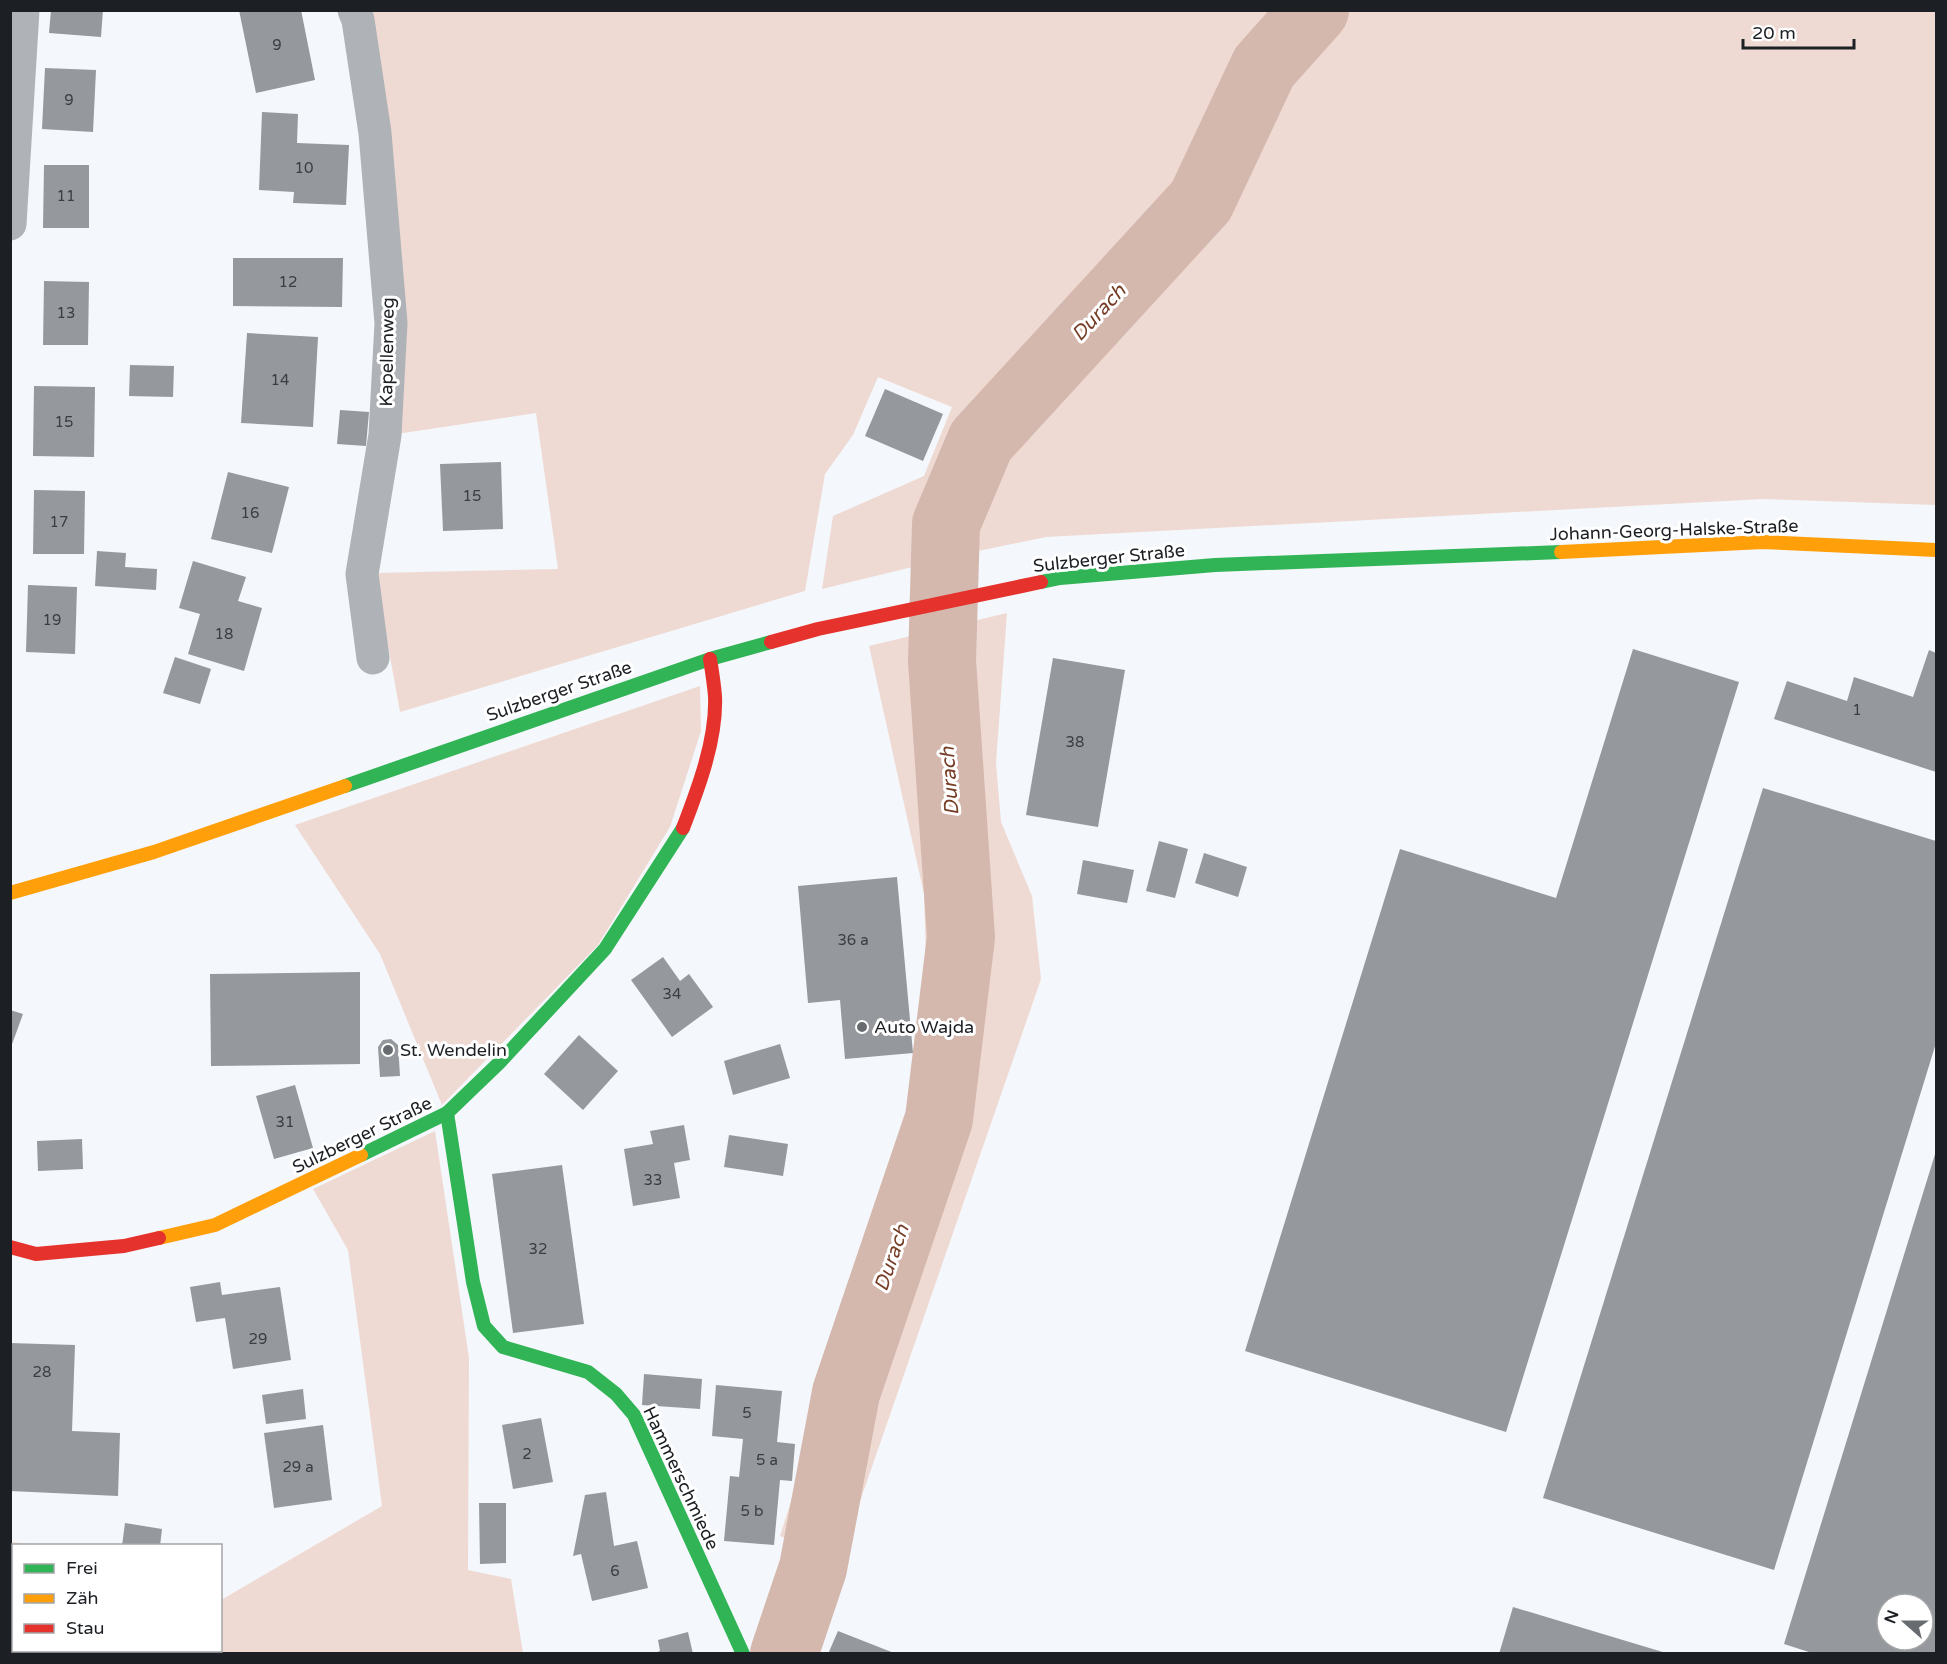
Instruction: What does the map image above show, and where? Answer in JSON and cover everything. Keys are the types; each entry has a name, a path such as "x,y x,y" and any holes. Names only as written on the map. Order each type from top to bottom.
{"street":[{"path":"10,224 23,10"},
{"name":"Kapellenweg","path":"354,10 375,133 391,323 385,435 362,574 373,658"},
{"name":"Johann-Georg-Halske-Straße","path":"1449,557 1763,542 1936,550"},
{"name":"Sulzberger Straße","path":"10,893 153,852 710,659 818,629 1060,578 1215,565 1449,557"},
{"name":"Sulzberger Straße","path":"10,1247 36,1254 124,1246 215,1225 447,1113 500,1063 605,949 650,884 680,835 703,775 711,734 715,698 710,659"},
{"name":"Hammerschmiede","path":"447,1113 472,1281 484,1326 503,1347 588,1372 616,1394 634,1416 740,1649"}],"shaded area":[{"path":"360,11 1936,11 1936,505 1763,499 1046,537 822,589 833,516 924,476 952,407 878,377 853,435 825,474 805,591 400,712 375,573 558,569 536,413 390,435"},
{"path":"1007,613 996,763 1001,822 1032,896 1041,979 839,1562 780,1536 929,1065 924,894 869,646"},
{"path":"700,686 701,731 670,827 598,945 442,1105 380,954 295,825"},
{"path":"435,1131 469,1358 468,1570 511,1579 523,1653 11,1654 11,1542 28,1544 12,1544 12,1652 222,1652 222,1599 382,1506 348,1250 313,1189"}],"building":[{"path":"51,10 103,10 101,37 49,33"},
{"path":"239,10 301,10 315,80 256,93"},
{"path":"45,68 96,70 93,132 42,129"},
{"path":"262,112 298,114 297,143 349,145 346,205 293,203 294,192 259,190"},
{"path":"44,165 89,165 89,228 43,228"},
{"path":"233,258 343,258 342,307 233,306"},
{"path":"44,281 89,282 88,345 43,345"},
{"path":"247,333 318,337 313,427 241,423"},
{"path":"130,365 174,366 173,397 129,396"},
{"path":"34,386 95,387 94,457 33,456"},
{"path":"885,389 943,414 923,461 865,436"},
{"path":"340,410 369,412 366,446 337,444"},
{"path":"501,462 503,529 443,531 440,464"},
{"path":"228,472 289,487 272,553 211,539"},
{"path":"34,490 85,491 84,554 33,554"},
{"path":"97,551 126,553 125,567 157,569 156,590 95,586"},
{"path":"193,561 246,577 238,601 262,608 244,671 188,654 200,614 179,608"},
{"path":"28,585 77,587 75,654 26,652"},
{"path":"1633,649 1739,682 1506,1432 1245,1351 1400,849 1556,898"},
{"path":"1929,650 1936,653 1936,772 1774,719 1787,681 1847,701 1854,677 1913,697"},
{"path":"175,657 211,669 200,704 163,693"},
{"path":"1053,658 1125,670 1098,827 1026,815"},
{"path":"1763,788 1936,841 1936,1043 1774,1570 1543,1498"},
{"path":"1159,841 1188,849 1175,898 1146,891"},
{"path":"1204,853 1247,867 1238,897 1195,883"},
{"path":"1083,860 1134,870 1127,903 1077,894"},
{"path":"897,877 913,1053 845,1059 840,1000 808,1003 798,886"},
{"path":"663,957 680,981 689,974 713,1007 672,1037 631,980"},
{"path":"360,972 360,1064 211,1066 210,974"},
{"path":"10,1010 23,1014 11,1047 10,1047"},
{"path":"579,1035 618,1071 583,1110 544,1074"},
{"path":"391,1039 398,1045 400,1076 380,1077 378,1047 383,1040"},
{"path":"780,1044 790,1078 733,1095 724,1061"},
{"path":"295,1085 313,1148 274,1159 256,1096"},
{"path":"684,1125 690,1160 674,1163 680,1198 633,1206 624,1149 653,1144 650,1131"},
{"path":"729,1135 788,1144 783,1176 724,1167"},
{"path":"82,1139 83,1169 38,1171 37,1141"},
{"path":"1936,1151 1936,1654 1815,1654 1784,1644"},
{"path":"562,1165 584,1324 513,1333 492,1174"},
{"path":"220,1282 222,1295 280,1287 291,1360 233,1369 225,1318 196,1322 190,1287"},
{"path":"10,1343 75,1345 72,1431 120,1433 118,1496 10,1491"},
{"path":"644,1374 702,1379 700,1409 642,1405"},
{"path":"716,1385 782,1391 777,1442 795,1444 792,1481 780,1480 774,1545 724,1541 730,1476 739,1477 743,1439 712,1436"},
{"path":"303,1389 306,1419 266,1424 262,1395"},
{"path":"541,1418 553,1482 513,1489 502,1425"},
{"path":"323,1425 332,1500 274,1508 264,1433"},
{"path":"606,1492 614,1546 637,1541 648,1588 592,1601 581,1554 573,1556 585,1495"},
{"path":"479,1503 506,1503 506,1563 480,1564"},
{"path":"125,1523 162,1529 160,1544 122,1544"},
{"path":"1513,1607 1666,1653 1499,1654"},
{"path":"838,1631 894,1653 894,1654 828,1654"},
{"path":"688,1632 693,1654 652,1654 660,1651 658,1640"}],"waterway":[{"name":"Durach","path":"784,1654 813,1568 846,1393 939,1119 961,937 942,661 946,524 981,441 1201,201 1264,67 1315,10"}],"traffic: fast":[{"path":"1041,582 1060,578 1215,565 1561,552"},
{"path":"345,786 710,659 771,642"},
{"path":"361,1155 447,1113 499,1063 605,949 683,828"},
{"path":"447,1113 473,1282 484,1326 503,1347 588,1372 616,1394 634,1415 743,1654"}],"traffic: slow":[{"path":"1561,552 1763,542 1936,550"},
{"path":"10,893 154,852 345,786"},
{"path":"159,1238 215,1225 361,1155"}],"traffic: jam":[{"path":"771,642 818,629 1041,582"},
{"path":"683,828 700,780 713,729 715,696 710,659"},
{"path":"10,1247 36,1254 124,1246 159,1238"}],"place":[{"name":"Auto Wajda","path":"862,1027"},
{"name":"St. Wendelin","path":"388,1050"}]}
